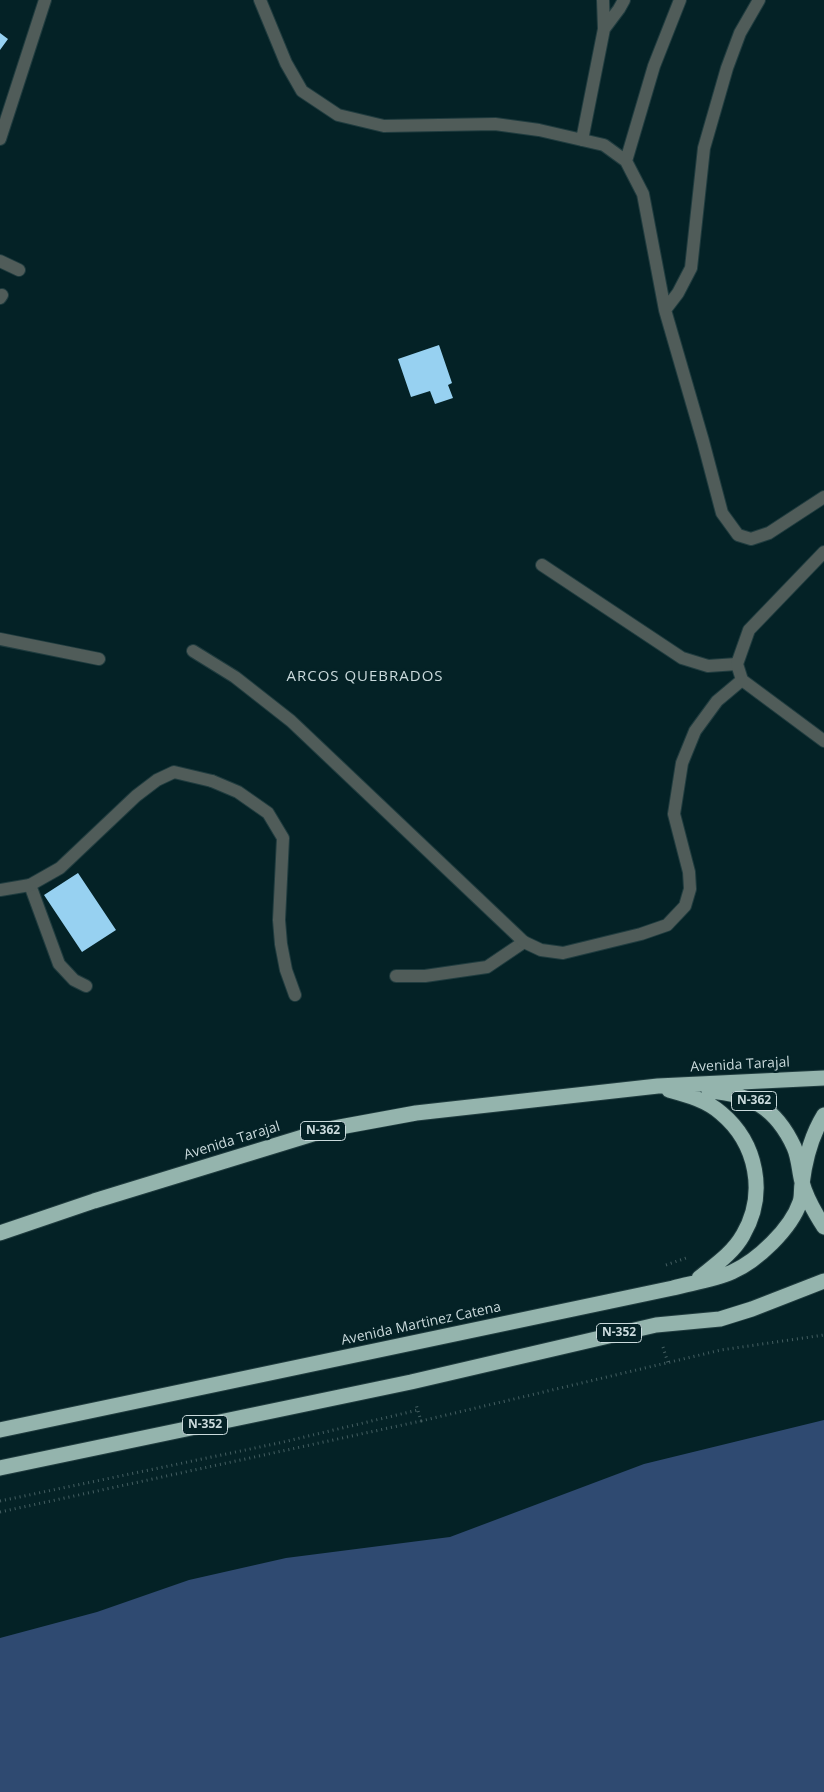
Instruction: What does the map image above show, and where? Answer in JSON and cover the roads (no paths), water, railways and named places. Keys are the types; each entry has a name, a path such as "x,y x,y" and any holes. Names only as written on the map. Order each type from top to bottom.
{"highway":[{"name":"Avenida Tarajal","path":"0,1233 94,1201 329,1129 416,1113 658,1086 824,1078"},
{"name":"Avenida Tarajal","path":"658,1086 724,1092 758,1102 781,1126 795,1149 802,1182"},
{"name":"N-352","path":"658,1086 692,1096 722,1114 743,1138 751,1152 754,1164 756,1179 753,1208 743,1235 724,1258 693,1283"},
{"name":"N-352","path":"802,1182 811,1141 824,1115"},
{"path":"802,1182 812,1207 824,1227"},
{"name":"Avenida Martinez Catena","path":"0,1430 693,1283 732,1272 753,1260 773,1242 790,1222 800,1202 802,1182"},
{"name":"N-352","path":"0,1468 411,1382 656,1325 720,1319 752,1309 824,1281"}],"street":[{"path":"0,139 4,119 45,0"},
{"path":"260,0 286,63 302,91 338,115 384,126 495,124 539,130 604,145 626,161 643,194 666,310 722,513 738,535 751,539 769,533 824,497"},
{"path":"582,140 604,29 603,0"},
{"path":"604,29 624,0"},
{"path":"626,161 654,66 680,0"},
{"path":"666,310 678,293 691,268 704,148 727,68 740,33 759,0"},
{"path":"0,261 19,270"},
{"path":"824,552 750,630 737,664 742,680 824,741"},
{"path":"542,565 682,658 708,666 737,664"},
{"path":"0,639 99,659"},
{"path":"193,651 235,677 291,720 524,942 541,950 563,953 641,934 667,925 685,906 690,889 689,872 674,814 682,764 695,731 717,701 742,680"},
{"path":"0,890 30,885 60,868 136,796 157,780 174,772 212,781 238,792 268,813 283,838 279,920 286,970 295,995"},
{"path":"30,885 60,964 74,980 86,986"},
{"path":"396,976 425,976 487,967 524,942"}],"water":[{"path":"824,1420 824,1792 0,1792 0,1638 97,1612 189,1580 286,1558 450,1537 644,1464"}],"district":[{"name":"ARCOS QUEBRADOS","path":"365,677"}]}
